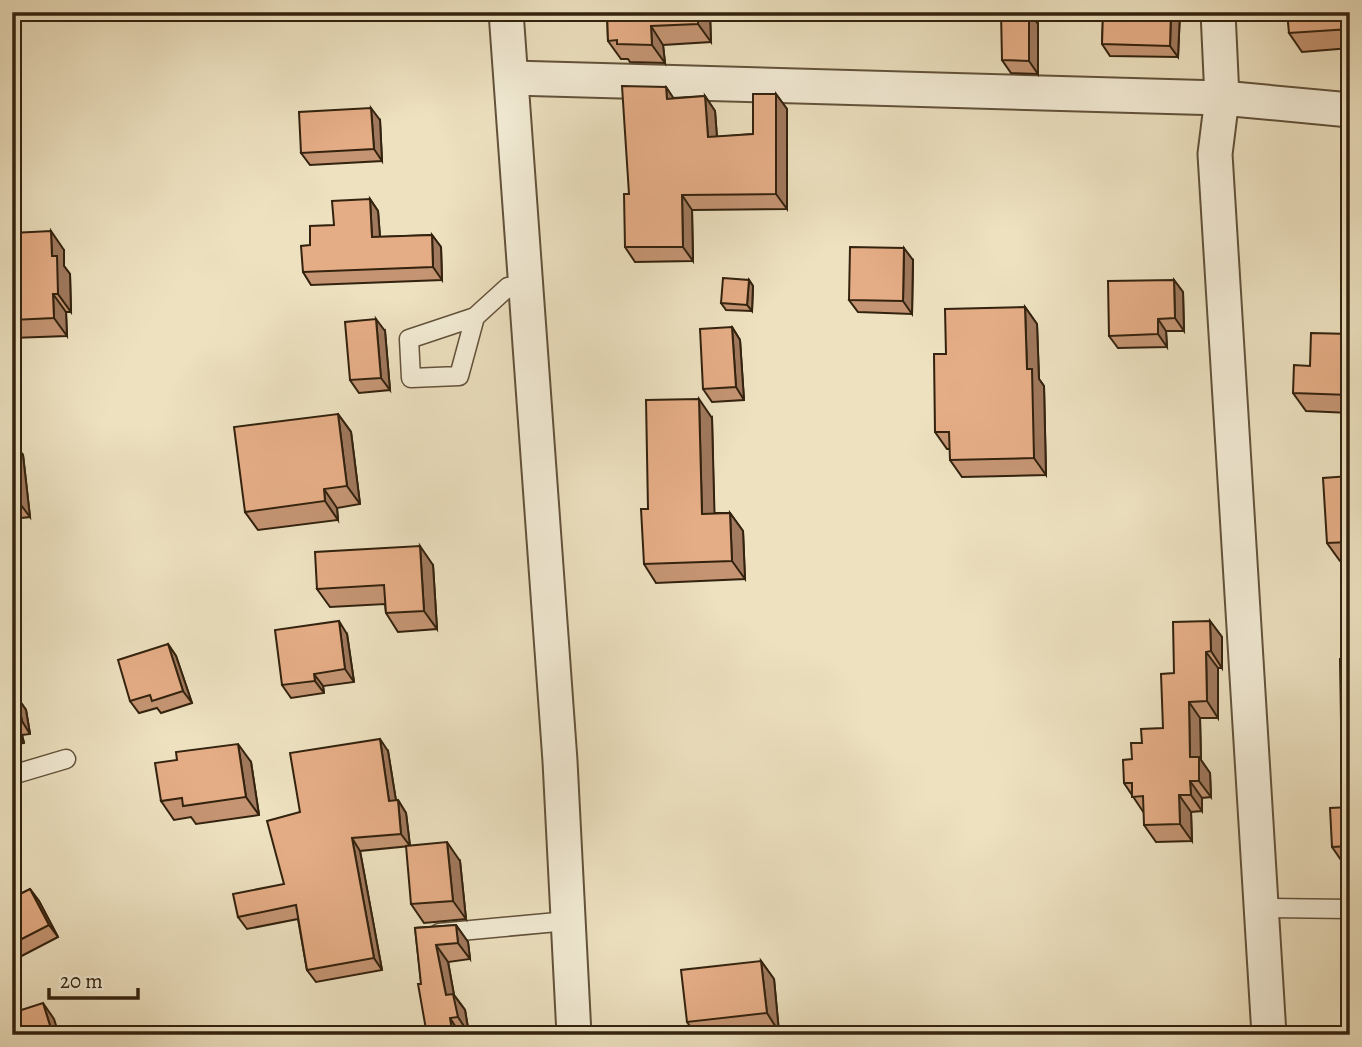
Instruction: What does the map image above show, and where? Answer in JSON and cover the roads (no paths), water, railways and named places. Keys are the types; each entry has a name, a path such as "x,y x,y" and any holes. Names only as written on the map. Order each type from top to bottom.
{"street":[{"path":"506,12 560,761 574,1035"},
{"path":"1218,12 1222,98 1215,154 1269,1035"},
{"path":"512,78 1222,98 1350,110"}],"lane":[{"path":"475,317 508,287 526,285"},
{"path":"12,775 66,759"},
{"path":"1263,908 1350,909"},
{"path":"426,934 568,921"}]}
